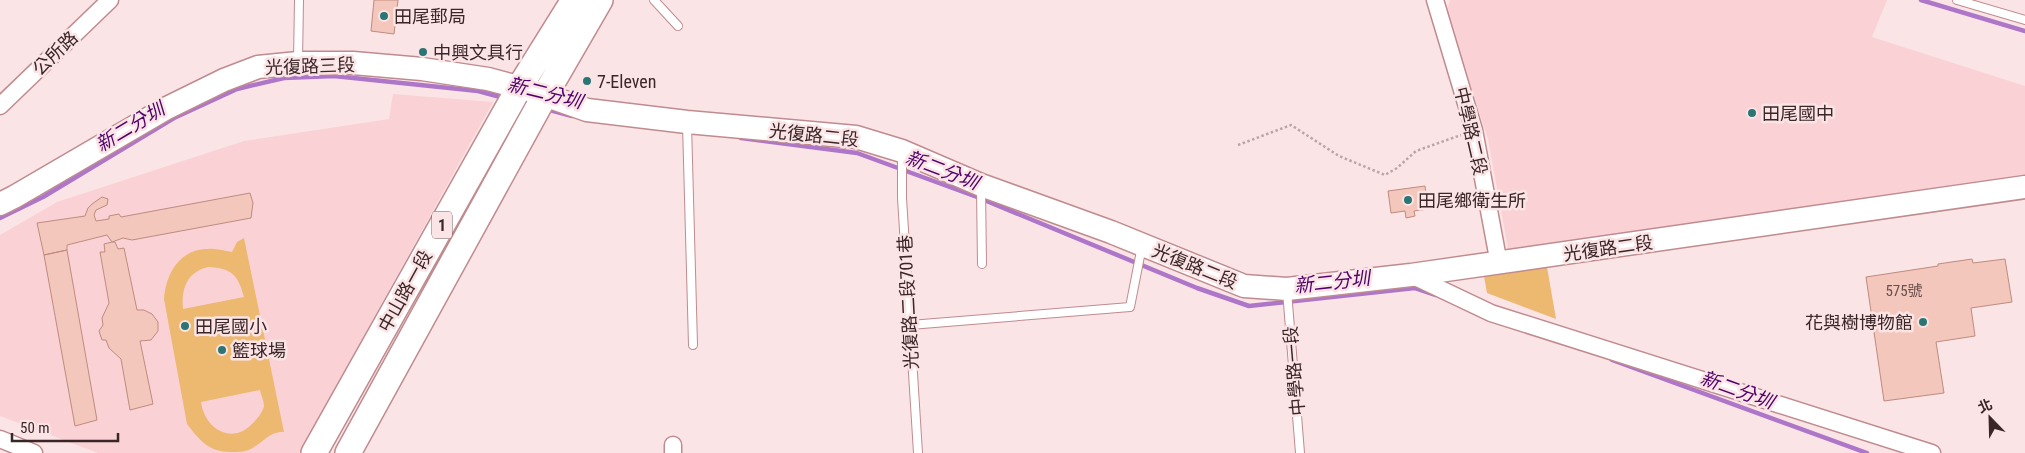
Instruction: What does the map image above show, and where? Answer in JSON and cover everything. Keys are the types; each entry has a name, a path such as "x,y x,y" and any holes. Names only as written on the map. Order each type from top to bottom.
{"main road":[{"name":"中山路一段","path":"348,453 532,91 574,0"},
{"name":"中山路一段","path":"314,453 532,91 600,0"}],"street":[{"name":"公所路","path":"0,106 110,0"},
{"name":"中學路二段","path":"1435,0 1474,130 1499,264"},
{"name":"光復路三段","path":"0,204 165,109 224,80 258,67 298,63 353,62 422,69 488,79 532,91"},
{"name":"光復路二段","path":"532,91 587,110 687,122 856,137 902,150 981,185 1142,245 1244,286 1287,289 1411,276 1499,264 2025,187"},
{"path":"1411,276 1491,313 1932,453"},
{"path":"0,439 34,453"}],"lane":[{"path":"298,63 299,0"},
{"path":"654,0 678,26"},
{"path":"1957,0 2025,20"},
{"path":"687,122 693,345"},
{"name":"光復路二段701巷","path":"902,150 902,198 918,453"},
{"path":"981,185 982,264"},
{"path":"910,325 1130,307 1142,245"},
{"name":"中學路一段","path":"1287,289 1300,453"}],"path":[{"path":"1238,145 1290,126 1340,156 1385,175 1397,168 1416,152 1474,130"}],"shaded area":[{"name":"田尾國中","path":"1450,0 1887,0 1872,37 2025,86 2025,179 1509,254 1488,139 1446,13"},
{"name":"田尾國小","path":"393,94 493,102 299,453 98,453 0,416 0,235 57,202 244,141 389,119"},
{"path":"244,238 284,432 271,435 249,450 231,452 211,448 196,436 187,424 164,299 165,289 171,272 182,258 198,250 214,249 232,252 237,242","holes":["208,267 223,269 233,274 239,283 244,297 183,309 184,288 187,282 195,273","260,390 264,402 261,412 256,420 246,429 237,433 221,432 214,427 208,420 201,402"]},
{"path":"1547,267 1556,319 1487,293 1483,271"}],"building":[{"name":"田尾郵局","path":"374,0 398,0 394,34 371,31"},
{"name":"田尾鄉衛生所","path":"1425,186 1428,209 1414,211 1415,216 1406,218 1405,211 1391,213 1388,191"},
{"path":"250,193 253,203 251,218 132,240 123,238 112,242 107,235 67,245 67,250 44,255 37,223 85,216 88,208 102,197 108,199 107,205 96,210 94,215 96,221 109,219 109,216 119,214 121,217"},
{"path":"115,242 118,249 124,248 137,310 144,310 152,314 158,322 158,331 151,340 140,341 153,404 130,410 121,359 109,348 106,340 102,340 99,331 103,325 102,318 109,303 100,252 105,252 104,244"},
{"path":"67,250 97,420 75,426 44,255"},
{"name":"花與樹博物館","path":"1972,259 1973,263 2005,259 2012,302 1971,308 1975,336 1936,342 1944,393 1884,401 1866,277"}],"waterway":[{"path":"1921,0 2025,31"},
{"name":"新二分圳","path":"0,218 43,197 174,118 237,89 284,78 334,76 478,91 504,98"},
{"name":"新二分圳","path":"546,109 572,116"},
{"name":"新二分圳","path":"741,138 857,153 977,197 1197,288 1249,306 1415,288 1436,295"},
{"name":"新二分圳","path":"1612,360 1867,453"}],"place":[{"name":"田尾郵局","path":"384,16"},
{"name":"中興文具行","path":"423,52"},
{"name":"7-Eleven","path":"587,81"},
{"name":"田尾國中","path":"1752,113"},
{"name":"田尾鄉衛生所","path":"1408,200"},
{"name":"花與樹博物館","path":"1923,322"},
{"name":"田尾國小","path":"185,326"},
{"name":"籃球場","path":"222,350"}]}
